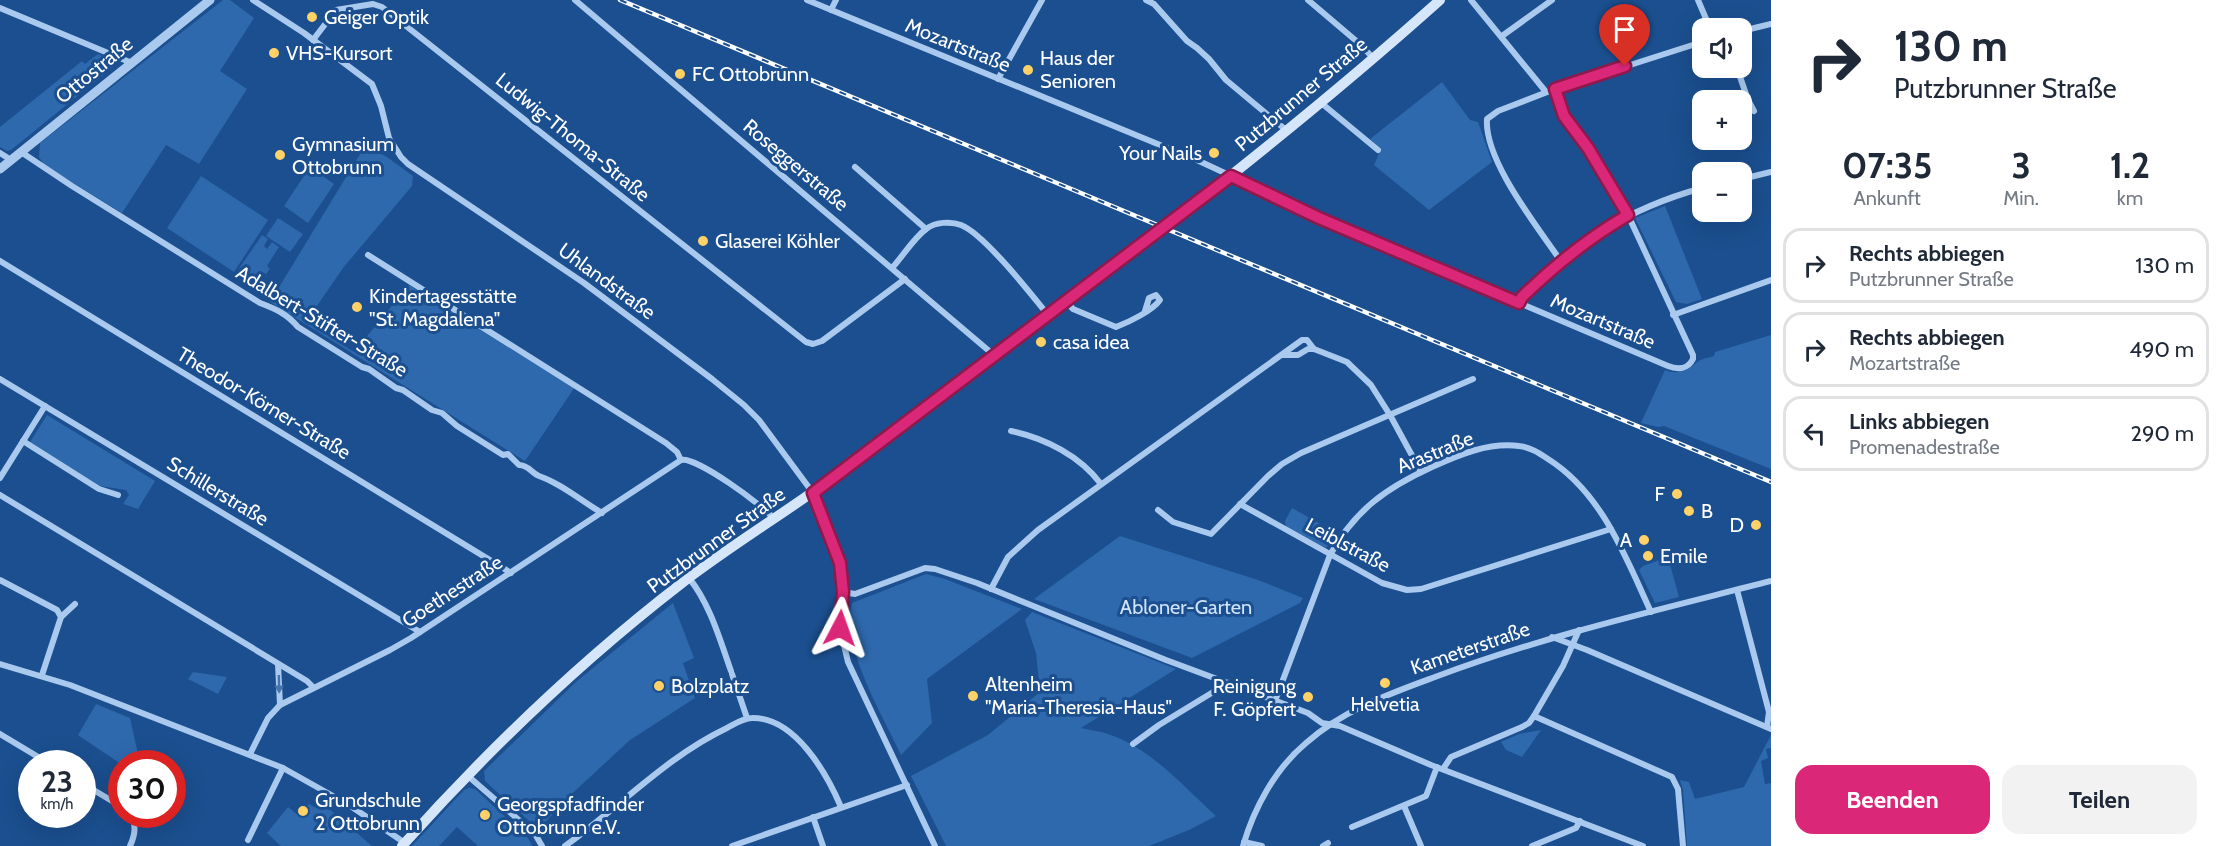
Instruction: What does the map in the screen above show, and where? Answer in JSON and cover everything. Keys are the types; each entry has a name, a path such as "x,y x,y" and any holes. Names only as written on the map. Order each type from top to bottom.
{"main road":[{"name":"Putzbrunner Straße","path":"404,844 468,776 571,676 689,578 813,493 1231,176 1440,0"}],"street":[{"name":"Ottostraße","path":"0,169 210,0"},
{"name":"Uhlandstraße","path":"253,0 363,75 372,84 381,106 389,138 408,164 584,283 744,405 759,420 813,493 840,563 843,592 840,628 848,662 935,846"},
{"name":"Roseggerstraße","path":"575,0 994,356"},
{"name":"Mozartstraße","path":"807,0 1231,176 1319,218 1675,369 1691,363 1693,355 1673,315"},
{"path":"831,10 836,0"},
{"path":"998,79 1042,0"},
{"path":"1146,0 1154,4 1187,42 1209,59 1226,80 1286,130"},
{"path":"1308,0 1373,58"},
{"path":"1471,0 1546,92"},
{"path":"1502,36 1552,0"},
{"path":"1698,0 1706,18"},
{"name":"Ludwig-Thoma-Straße","path":"313,40 336,10 373,2 382,7 801,339 813,344 822,341 905,279"},
{"path":"0,8 132,63"},
{"path":"1752,29 1771,24"},
{"path":"1560,260 1503,175 1487,130 1486,119 1498,111 1546,92 1692,45"},
{"path":"1740,78 1754,111"},
{"path":"1555,89 1564,116 1588,148 1628,215 1673,315 1771,280"},
{"path":"1320,102 1378,150"},
{"name":"Adalbert-Stifter-Straße","path":"21,152 260,303 269,305 291,319 298,327 362,368 369,369 432,410 442,413 475,438 503,454 508,454 513,462 525,465 534,473 545,477 602,513"},
{"path":"0,153 11,160"},
{"path":"855,167 926,229"},
{"path":"1752,177 1771,172"},
{"path":"1519,303 1522,297 1560,260 1598,232 1628,215 1692,192"},
{"path":"892,268 926,229 940,224 962,225 1012,271 1048,315"},
{"path":"368,255 659,438 677,452 681,460 692,460 758,502 774,519"},
{"name":"Theodor-Körner-Straße","path":"0,261 511,573"},
{"path":"1066,301 1073,309 1116,327 1145,311"},
{"path":"991,589 1008,557 1021,544 1101,484 1304,339 1314,349"},
{"path":"1281,355 1298,355 1308,349 1314,349 1347,362 1371,385 1421,472"},
{"name":"Schillerstraße","path":"0,379 420,632"},
{"path":"1158,510 1173,522 1211,534 1282,464 1301,453 1473,379"},
{"path":"0,478 45,406"},
{"path":"1011,431 1028,434 1066,452 1084,465 1101,484"},
{"path":"23,441 99,489 118,495"},
{"name":"Arastraße","path":"1275,701 1330,555 1342,534 1369,504 1399,483 1476,450 1501,446 1522,446 1536,451 1574,478 1593,500 1611,529 1651,612"},
{"name":"Goethestraße","path":"250,754 268,718 280,705 390,650 420,632 681,460"},
{"path":"0,495 314,687"},
{"name":"Leiblstraße","path":"1240,504 1382,583 1407,590 1421,589 1611,529"},
{"path":"843,592 855,594 926,568 935,569 977,583 1331,725 1340,726 1440,768 1643,846"},
{"path":"689,578 697,588 709,613 747,718"},
{"path":"0,580 57,610 61,617"},
{"name":"Kameterstraße","path":"1243,844 1260,802 1280,771 1307,742 1347,713 1500,653 1552,637 1771,581"},
{"path":"1552,637 1769,728 1769,712 1737,590"},
{"path":"42,675 61,617 75,604"},
{"path":"1352,827 1426,796 1440,768 1451,757 1529,723 1574,645 1579,630"},
{"path":"0,664 42,675 283,768 349,805 404,844"},
{"path":"278,664 280,705"},
{"path":"1133,744 1159,725 1228,683"},
{"path":"1534,716 1672,777 1677,782 1683,846"},
{"path":"565,846 693,745 747,718 762,719 778,725 811,754 832,785 841,807"},
{"path":"0,734 27,750"},
{"path":"248,840 283,768"},
{"path":"468,776 535,834 542,846"},
{"path":"732,846 907,785"},
{"path":"1404,806 1421,846"},
{"path":"813,817 822,846"},
{"path":"1532,846 1576,828 1580,821"},
{"path":"130,846 135,828"},
{"path":"1243,844 1262,846"}],"green space":[{"path":"223,0 230,0 254,18 220,71 247,89 199,164 166,145 122,213 44,165 39,157 40,143"},
{"path":"98,54 118,63 11,150 7,151 0,147 0,127 82,61 85,64"},
{"path":"1442,82 1470,120 1478,122 1492,162 1429,210 1374,165 1381,149 1370,139"},
{"path":"365,146 387,157 413,176 412,186 343,268 306,322 354,352 409,285 575,387 525,461 270,302"},
{"path":"310,167 334,184 308,223 284,206"},
{"path":"201,176 268,220 234,272 167,228"},
{"path":"1665,206 1702,299 1687,304 1676,302 1635,218"},
{"path":"278,218 303,234 290,252 266,236"},
{"path":"262,235 268,239 264,246 267,249 272,242 279,247 267,266 270,269 266,274 262,272 256,282 238,270"},
{"path":"1771,335 1771,469 1664,426 1641,423 1665,370 1682,371 1700,360 1714,356 1715,352"},
{"path":"47,415 155,481 138,509 123,504 129,495 126,490 100,486 30,442"},
{"path":"1292,508 1333,531 1335,536 1326,548 1286,527 1285,521"},
{"name":"Abloner-Garten","path":"1120,536 1258,580 1303,598 1300,603 1192,658 1034,599"},
{"path":"1668,557 1679,597 1655,603 1639,570 1643,566"},
{"path":"926,574 945,579 1022,609 927,679 932,723 901,755 874,701 858,660 852,640 850,621 852,603"},
{"path":"673,603 694,658 683,663 695,698 630,740 563,802 539,830 485,781 484,771 577,681"},
{"path":"1032,612 1176,669 1081,728 1124,740 1153,758 1216,816 1149,846 946,846 911,776 988,735 1040,692 1036,653 1025,620"},
{"path":"193,672 227,677 218,694 188,679"},
{"path":"96,704 130,718 137,750 108,750 108,755 78,735"},
{"path":"1541,730 1522,757 1506,750 1501,742 1519,734"},
{"path":"1771,735 1771,748 1766,749 1768,758 1761,761 1765,784 1771,783 1771,846 1687,846 1683,790 1680,780 1689,782 1695,799 1744,787"},
{"path":"475,789 528,838 532,846 478,846 457,827 439,846 412,846 464,790"},
{"name":"Grundschule 2 Ottobrunn","path":"321,802 372,846 281,846 267,833 288,807 299,816 309,804 316,808"}],"railway":[{"path":"620,0 1771,482"}],"place":[{"name":"Geiger Optik","path":"312,17"},
{"name":"VHS-Kursort","path":"274,53"},
{"name":"Haus der Senioren","path":"1028,70"},
{"name":"FC Ottobrunn","path":"680,74"},
{"name":"Your Nails","path":"1214,153"},
{"name":"Gymnasium Ottobrunn","path":"280,155"},
{"name":"Glaserei Köhler","path":"703,241"},
{"name":"Kindertagesstätte \"St. Magdalena\"","path":"357,307"},
{"name":"casa idea","path":"1041,342"},
{"name":"F","path":"1677,494"},
{"name":"B","path":"1689,511"},
{"name":"D","path":"1756,525"},
{"name":"A","path":"1644,540"},
{"name":"Emile","path":"1648,556"},
{"name":"Helvetia","path":"1385,683"},
{"name":"Bolzplatz","path":"659,686"},
{"name":"Altenheim \"Maria-Theresia-Haus\"","path":"973,696"},
{"name":"Reinigung F. Göpfert","path":"1308,697"},
{"name":"Grundschule 2 Ottobrunn","path":"303,811"},
{"name":"Georgspfadfinder Ottobrunn e.V.","path":"485,815"}],"route":[{"path":"840,628 843,592 840,563 813,493 1231,176 1319,218 1519,303 1522,297 1560,260 1605,228 1628,215 1580,135 1564,116 1555,89 1625,66"}]}
